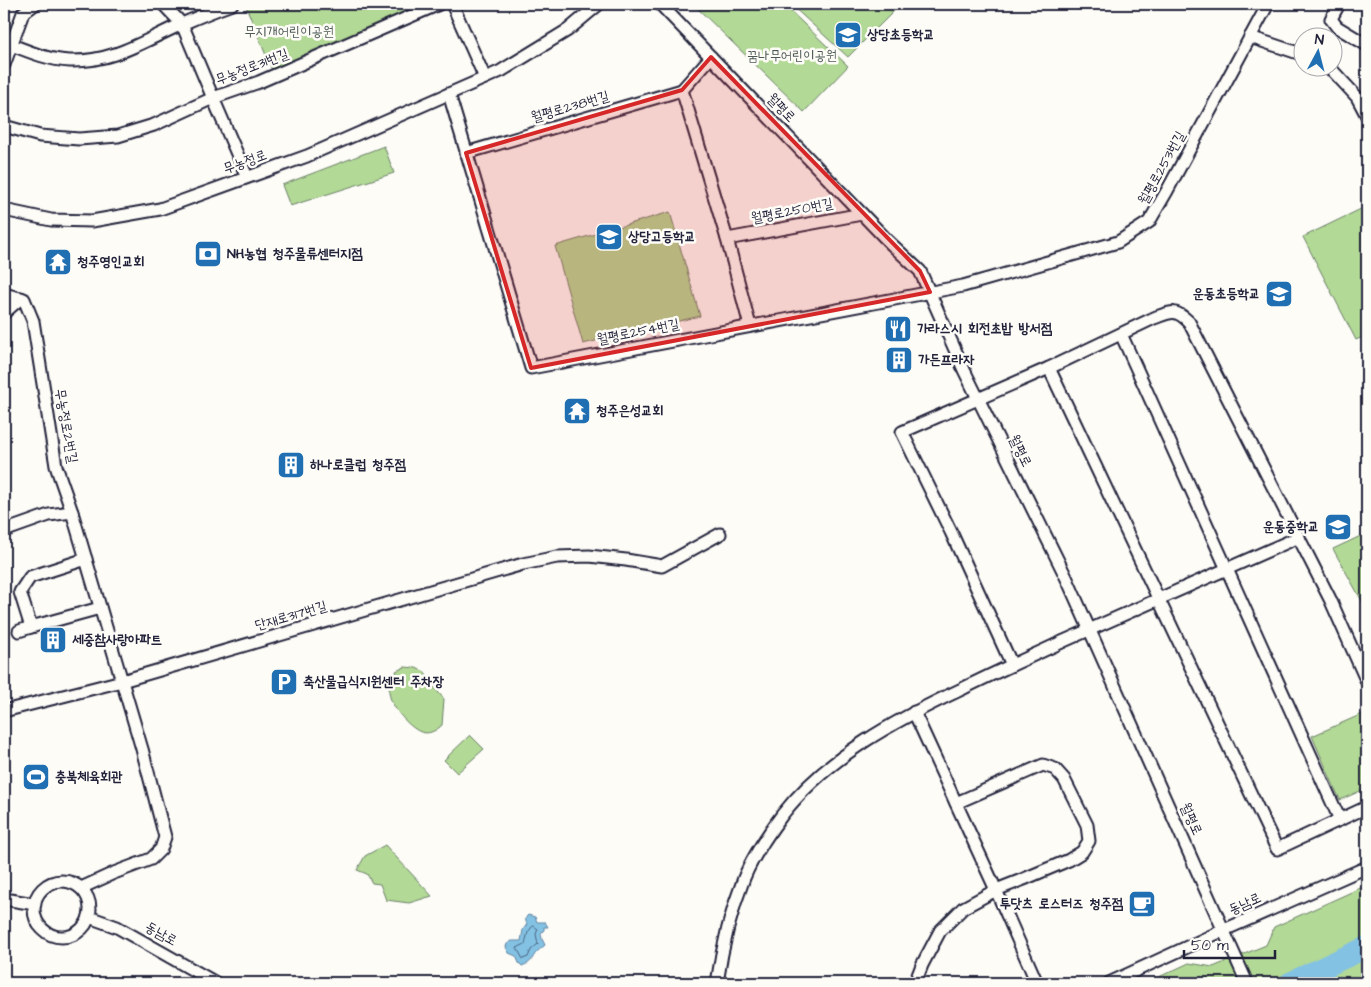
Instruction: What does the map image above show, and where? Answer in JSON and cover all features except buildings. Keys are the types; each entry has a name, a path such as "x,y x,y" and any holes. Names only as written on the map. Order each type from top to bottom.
{"street":[{"path":"4,65 7,43 23,13 35,4"},
{"name":"무농정로31번길","path":"163,4 182,24 247,177"},
{"path":"7,43 39,55 68,61 96,60 118,54 182,24 232,4"},
{"name":"무농정로31번길","path":"4,126 40,136 79,139 118,136 154,125 213,98 260,82 439,4"},
{"path":"452,4 485,78"},
{"name":"무농정로","path":"4,210 51,220 92,221 160,208 307,156 501,71 568,30 599,4"},
{"name":"월평로","path":"660,4 888,241 920,271 978,400 1067,578 1247,983"},
{"name":"월평로253번길","path":"930,292 964,286 1118,242 1149,222 1268,4"},
{"path":"1339,4 1331,19 1337,27 1367,45"},
{"path":"1250,37 1294,52"},
{"path":"711,57 682,90 727,239 750,326"},
{"path":"1339,78 1357,97 1367,116"},
{"name":"월평로238번길","path":"466,153 682,90"},
{"path":"449,94 466,153"},
{"name":"월평로254번길","path":"466,153 531,368 930,292"},
{"name":"월평로250번길","path":"727,239 862,214"},
{"path":"4,294 22,298"},
{"path":"4,313 22,298"},
{"name":"무농정로2번길","path":"22,298 33,321 56,466 72,512 122,681"},
{"path":"1012,664 902,432 978,400 1154,318 1171,312 1182,315 1189,322 1363,660 1367,682"},
{"path":"1121,334 1340,820"},
{"path":"1049,368 1277,848 1367,807"},
{"path":"4,531 49,514 72,512"},
{"name":"단재로317번길","path":"4,711 122,681 523,564 556,557 589,556 662,566 720,534"},
{"path":"717,983 720,962 744,877 782,815 816,779 848,751 914,712 1012,664 1299,537"},
{"path":"31,627 20,592 30,577 86,559"},
{"path":"19,631 100,608"},
{"path":"81,888 151,859 161,849 165,837 122,681"},
{"path":"914,712 1037,983"},
{"path":"915,983 922,964 940,931 963,908 996,890 1069,860 1082,852 1089,841 1087,825 1064,779 1055,769 1044,765 956,804"},
{"name":"동남로","path":"1109,983 1367,867"},
{"path":"64,881 73,883 81,888 87,895 90,903 88,921 82,929 74,934 56,936 40,926 34,908 40,891 47,885 64,881"},
{"path":"4,899 35,904"},
{"name":"동남로","path":"89,917 117,927 216,983"}],"highlighted area":[{"path":"711,57 920,271 930,292 531,368 466,153 682,90"}],"green space":[{"name":"무지개어린이공원","path":"245,4 422,4 272,70"},
{"name":"꿈나무어린이공원","path":"693,4 783,4 848,66 804,112"},
{"name":"상당초등학교","path":"790,4 901,4 848,57"},
{"path":"384,146 394,173 290,206 282,185"},
{"path":"1367,206 1367,335 1356,340 1303,237"},
{"path":"670,212 700,316 583,344 555,246"},
{"path":"1367,533 1367,610 1333,549"},
{"path":"405,667 416,668 425,672 428,680 444,699 442,725 433,732 421,732 410,725 394,706 389,692 390,686 397,677 396,671"},
{"path":"1367,712 1367,788 1340,800 1312,736"},
{"path":"470,735 484,749 457,773 444,760"},
{"path":"385,845 432,896 409,903 386,900 380,884 372,883 367,874 357,870 365,856"},
{"path":"1367,885 1367,983 1146,983 1189,963 1213,967 1266,945 1274,927"}],"water":[{"path":"528,915 535,917 537,922 545,922 548,927 544,927 541,933 545,945 528,964 522,966 516,956 509,953 506,947 512,941 521,941"}],"waterway":[{"path":"1290,983 1367,947"}],"place":[{"name":"상당초등학교","path":"848,35"},
{"name":"상당고등학교","path":"609,237"},
{"name":"NH농협 청주물류센터지점","path":"208,254"},
{"name":"청주영인교회","path":"58,262"},
{"name":"운동초등학교","path":"1279,294"},
{"name":"가라스시 회전초밥 방서점","path":"898,329"},
{"name":"가든프라자","path":"899,360"},
{"name":"청주은성교회","path":"577,411"},
{"name":"하나로클럽 청주점","path":"291,465"},
{"name":"운동중학교","path":"1338,527"},
{"name":"세중참사랑아파트","path":"53,640"},
{"name":"축산물급식지원센터 주차장","path":"284,682"},
{"name":"충북체육회관","path":"36,777"},
{"name":"투닷츠 로스터즈 청주점","path":"1142,904"}]}
